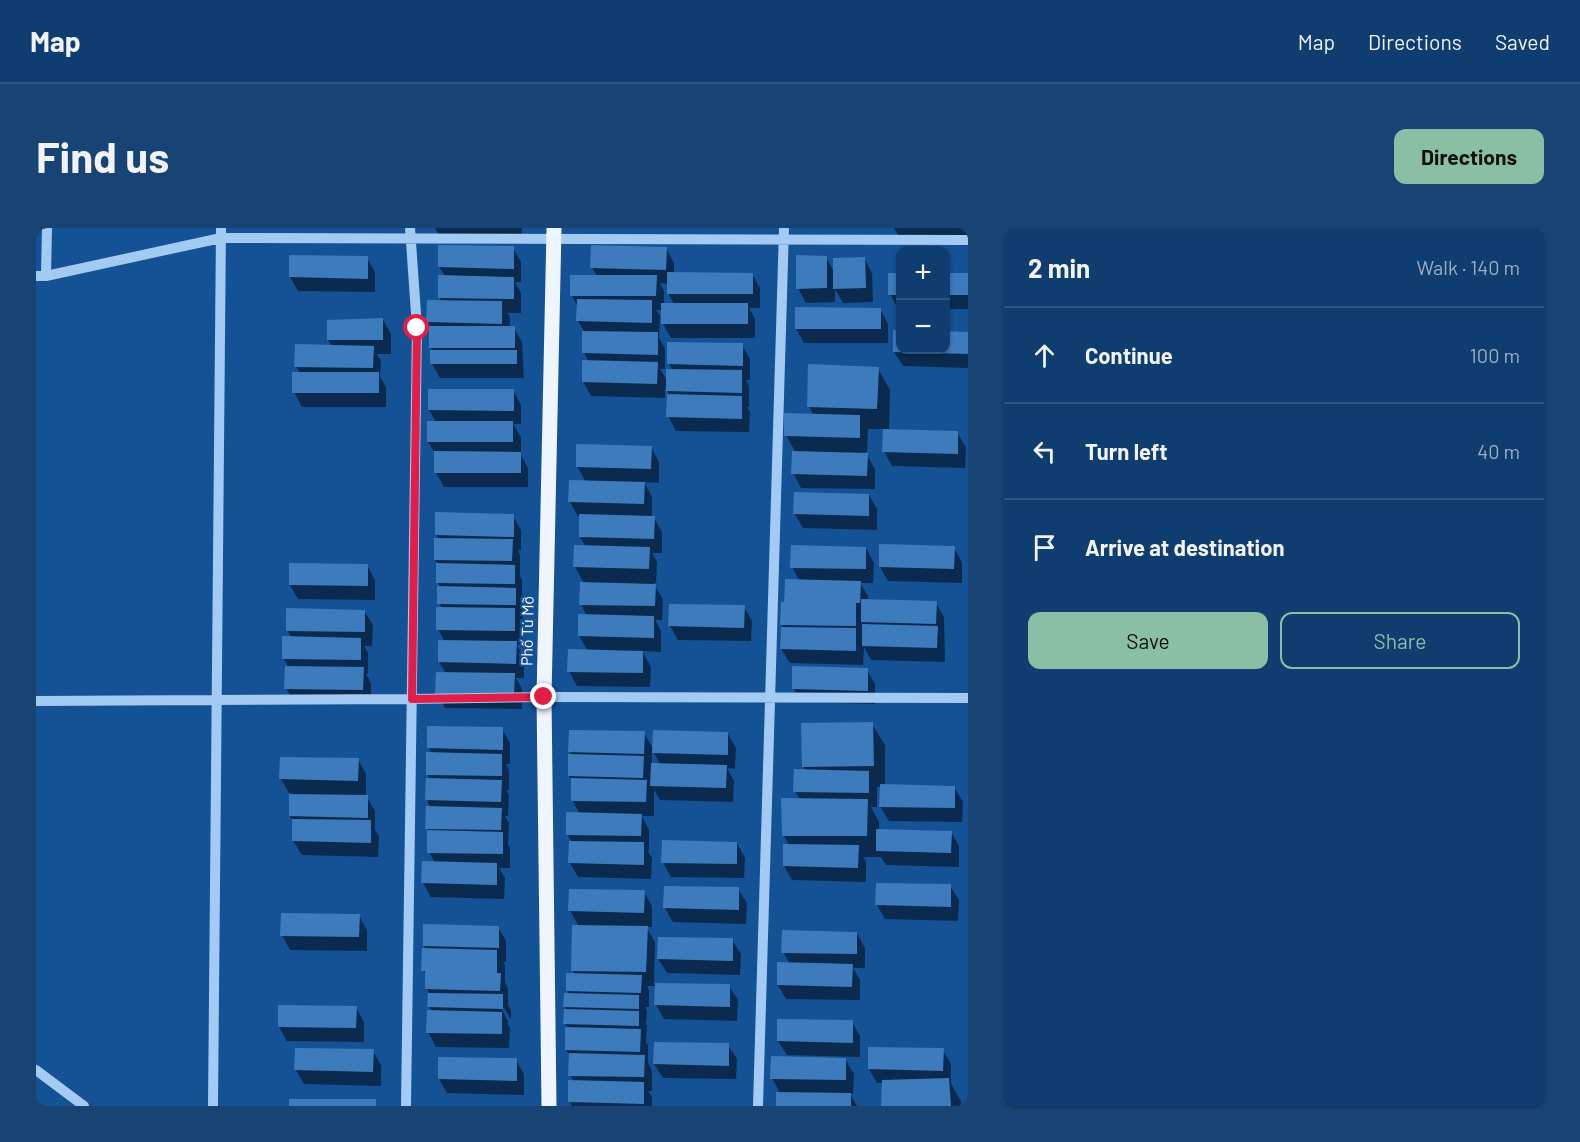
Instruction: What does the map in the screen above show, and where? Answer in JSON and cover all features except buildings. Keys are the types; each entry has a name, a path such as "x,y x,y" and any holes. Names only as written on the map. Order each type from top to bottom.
{"main road":[{"name":"Phố Tú Mỡ","path":"549,1106 544,697 554,233"}],"street":[{"path":"46,228 41,276 221,233 554,233 784,240 968,240"},
{"path":"758,1106 784,228"},
{"path":"213,1106 221,233"},
{"path":"406,1106 417,328 410,233"},
{"path":"36,701 544,697 968,698"},
{"path":"36,1070 84,1106"}],"route":[{"path":"417,328 412,699 544,697"}]}
